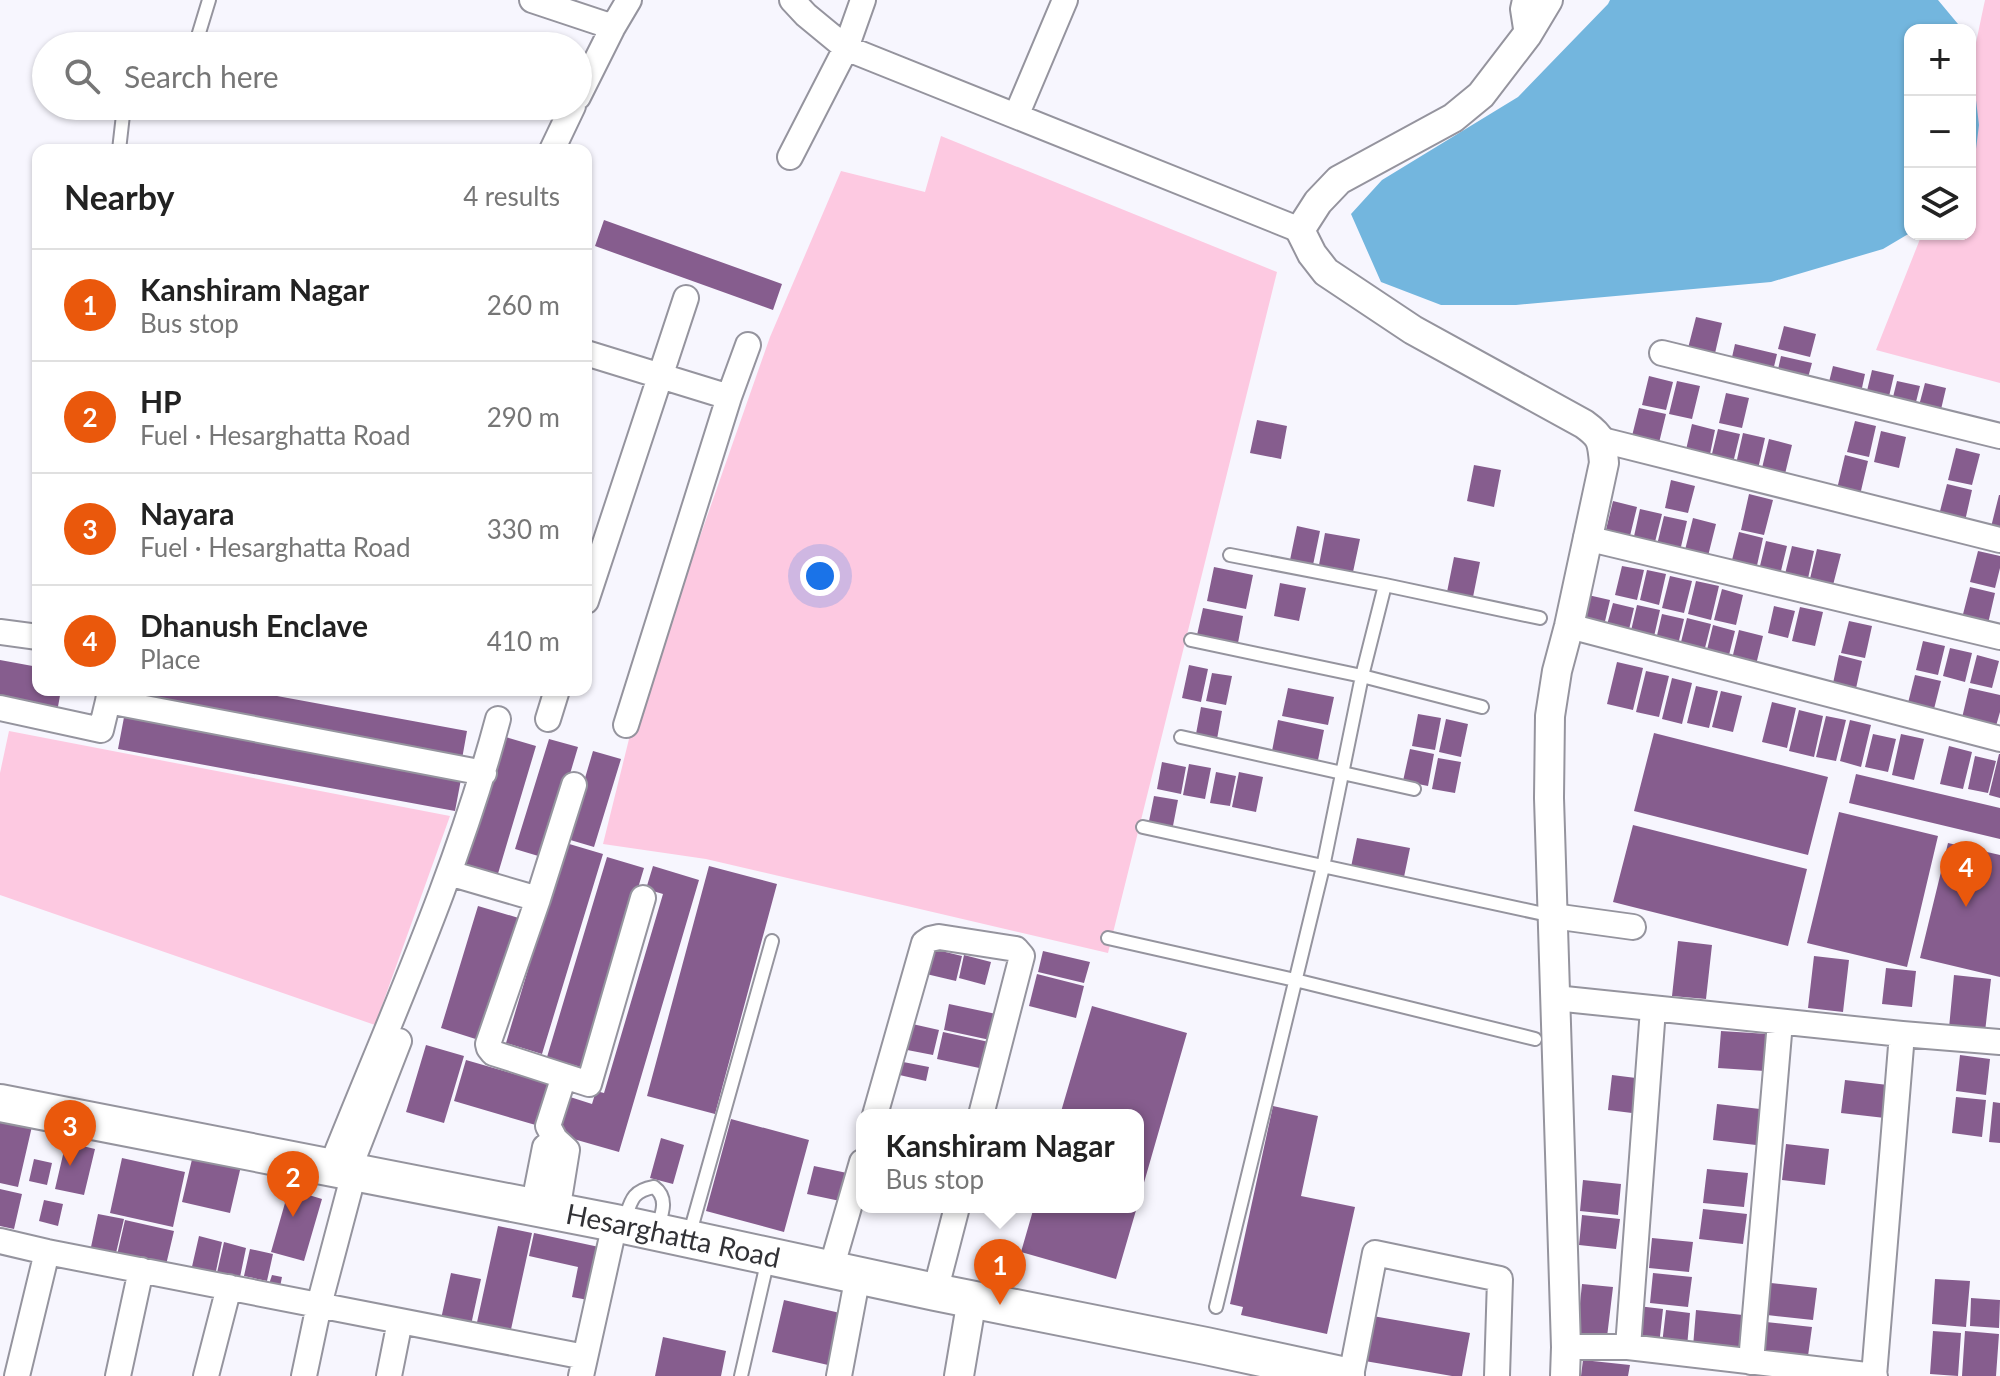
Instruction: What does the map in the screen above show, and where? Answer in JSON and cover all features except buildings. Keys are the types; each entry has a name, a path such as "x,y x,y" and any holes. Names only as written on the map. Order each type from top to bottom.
{"main road":[{"name":"Hesarghatta Road","path":"0,1103 646,1230 1348,1376"}],"street":[{"path":"532,0 613,27"},
{"path":"592,69 629,0"},
{"path":"792,0 846,48 1300,230 1312,254 1326,272 1413,330 1584,424 1602,440 1604,463 1557,671 1550,716 1549,798 1565,1376"},
{"path":"790,157 846,48 863,0"},
{"path":"1016,116 1065,0"},
{"path":"1525,0 1523,9 1527,35"},
{"path":"1300,230 1318,202 1339,180 1453,118 1481,95 1527,35 1548,0"},
{"path":"555,144 566,120"},
{"path":"592,582 686,298"},
{"path":"626,725 748,345"},
{"path":"1662,353 2000,436"},
{"path":"592,355 729,397"},
{"path":"1602,440 2000,540"},
{"path":"1586,538 2000,637"},
{"path":"1569,626 2000,739"},
{"path":"0,632 32,636"},
{"path":"0,708 101,730 109,696"},
{"path":"114,696 484,773"},
{"path":"548,719 555,696"},
{"path":"304,1376 344,1171 456,876 498,719"},
{"path":"574,785 488,1044 493,1053 589,1084 643,898"},
{"path":"456,876 538,899"},
{"path":"1553,916 1633,927"},
{"path":"877,1109 924,943 939,937 1016,949 1022,956 983,1109"},
{"path":"1555,998 2000,1042"},
{"path":"1628,1347 1653,1009"},
{"path":"1751,1362 1780,1022"},
{"path":"1566,1347 1628,1347 1874,1376 1902,1034"},
{"path":"545,1210 567,1150 555,1139 548,1126 564,1076"},
{"path":"839,1376 844,1272 856,1199"},
{"path":"935,1292 955,1213"},
{"path":"0,1241 400,1321 583,1366 646,1230"},
{"path":"17,1376 47,1252"},
{"path":"1348,1376 1375,1253 1500,1279 1497,1376"},
{"path":"118,1376 141,1270"},
{"path":"206,1376 229,1287"},
{"path":"959,1376 972,1299"},
{"path":"389,1376 400,1321"}],"lane":[{"path":"199,32 209,0"},
{"path":"120,144 122,120"},
{"path":"1230,555 1540,618"},
{"path":"1216,1307 1323,867 1362,676 1385,585"},
{"path":"1191,640 1362,676 1482,707"},
{"path":"1181,737 1414,789"},
{"path":"1143,827 1553,916"},
{"path":"1108,938 1535,1039"},
{"path":"646,1230 772,941"},
{"path":"741,1376 769,1256"}],"shaded area":[{"path":"1985,0 2000,0 2000,383 1876,350 1920,240 1976,240 1976,43"},
{"path":"941,136 1277,272 1108,953 706,859 603,844 629,739 770,337 841,171 925,192"},
{"path":"9,731 450,816 375,1025 0,895 0,773"}],"water":[{"path":"1610,0 1938,0 1958,24 1904,24 1904,237 1883,249 1771,282 1516,305 1441,305 1381,282 1351,214 1382,180 1518,97"},
{"path":"1976,100 1979,125 1976,149"}],"place":[{"name":"Dhanush Enclave","path":"1966,907"},
{"name":"Nayara","path":"70,1166"},
{"name":"HP","path":"293,1217"},
{"name":"Kanshiram Nagar","path":"1000,1305"}]}
